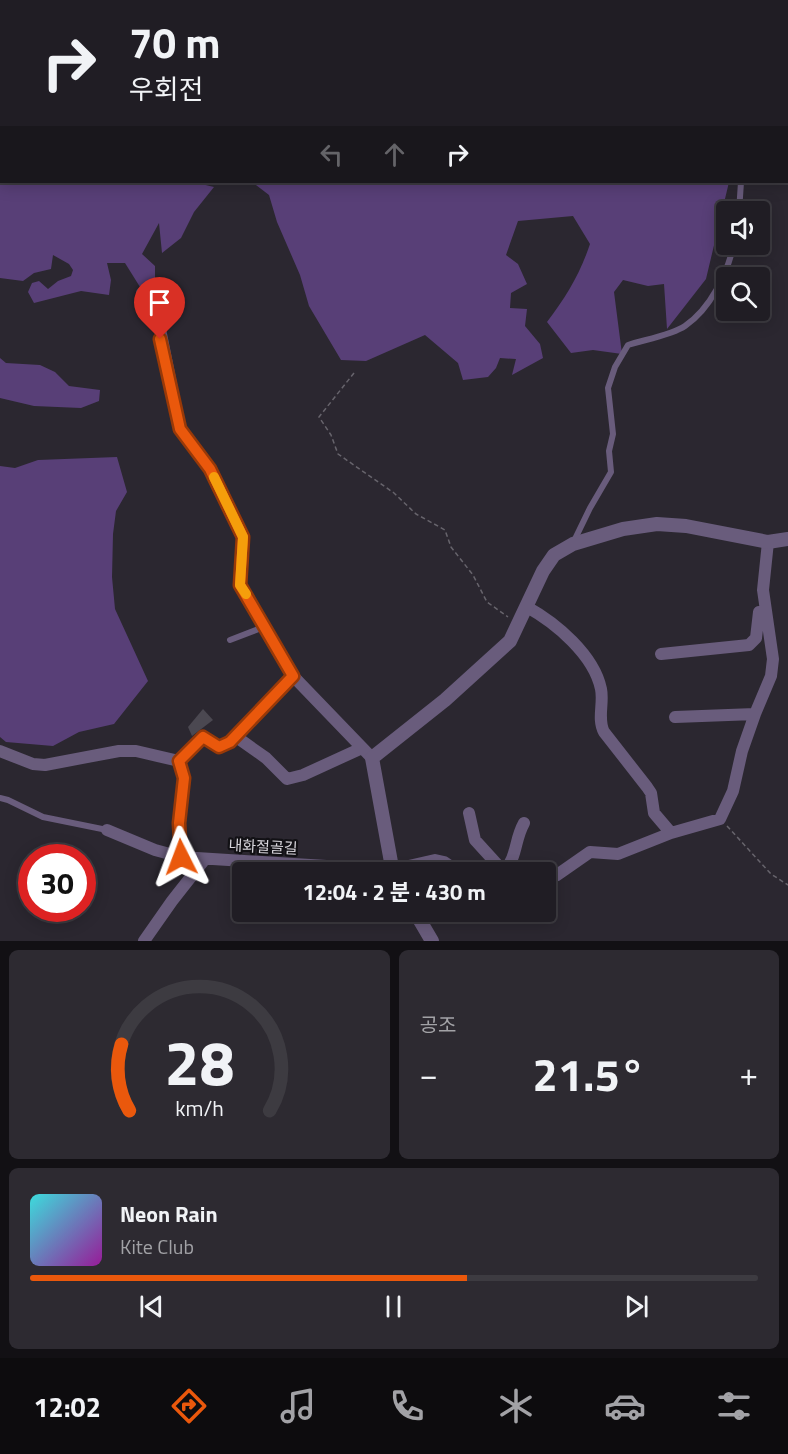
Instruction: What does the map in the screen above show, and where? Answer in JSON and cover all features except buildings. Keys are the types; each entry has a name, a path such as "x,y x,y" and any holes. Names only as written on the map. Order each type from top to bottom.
{"street":[{"path":"142,293 156,309 180,429 210,469 243,537 240,585 293,676 367,753 391,862"},
{"path":"235,736 266,758 287,779 367,753 445,700 510,641 543,571 554,555 573,544 623,529 657,524 686,525 768,542 788,539"},
{"path":"661,654 740,646 753,642 758,628 768,542"},
{"path":"556,875 590,852 618,854 671,832 720,819 733,791 742,751 771,676 763,590"},
{"path":"527,607 550,620 584,656 602,690 601,726 651,793 654,813 671,832"},
{"path":"179,761 203,737 219,747 235,736 293,676"},
{"path":"675,717 755,714"},
{"path":"0,751 33,764 45,765 136,751 179,761"},
{"path":"179,761 184,778 179,823 181,857"},
{"path":"469,813 475,840 495,862"},
{"path":"511,862 514,858 518,834 524,823"},
{"name":"내화절골길","path":"107,830 155,850 181,857 252,862"},
{"path":"144,941 206,859"},
{"name":"내화절골길","path":"427,862 435,860 444,862"},
{"path":"421,922 432,941"}],"lane":[{"path":"740,201 741,183"},
{"path":"573,544 611,472 609,451 613,434 608,388 615,367 628,345 683,327 703,309 729,268 732,255"},
{"path":"230,640 265,627"},
{"name":"내화절골길","path":"0,798 43,817 107,830"}],"path":[{"path":"354,373 319,417 331,435 338,454 394,493 416,514 445,530 451,548 473,575 487,602 518,625"},
{"path":"720,819 771,874 788,885"}],"shaded area":[{"path":"0,183 197,183 214,187 194,212 181,238 162,253 159,223 142,254 155,266 155,278 140,287 125,263 107,263 111,280 109,295 81,291 34,303 28,292 32,283 39,281 48,289 58,281 71,276 73,270 69,264 53,255 51,269 34,273 23,281 0,278"},
{"path":"253,183 729,183 724,201 716,201 716,237 706,279 667,329 664,284 648,286 623,280 614,292 622,354 593,350 571,353 547,322 572,285 590,244 573,216 518,221 506,255 518,264 527,284 511,293 510,308 527,309 525,326 540,344 543,358 512,375 516,359 500,358 496,368 488,377 463,380 458,363 425,335 366,361 341,360 309,306 300,275 277,222 269,195"},
{"path":"0,358 6,363 40,365 55,372 69,386 100,390 99,401 81,408 34,406 0,398"},
{"path":"117,457 127,492 116,511 113,534 112,577 115,609 148,681 114,724 79,732 53,746 6,742 0,737 0,466 15,468 38,460"}],"slow traffic":[{"path":"214,477 243,537 240,585 246,594"}],"route":[{"path":"160,339 180,429 210,469 243,537 240,585 293,676 230,742 219,747 203,737 179,761 184,778 179,823 181,857"}]}
